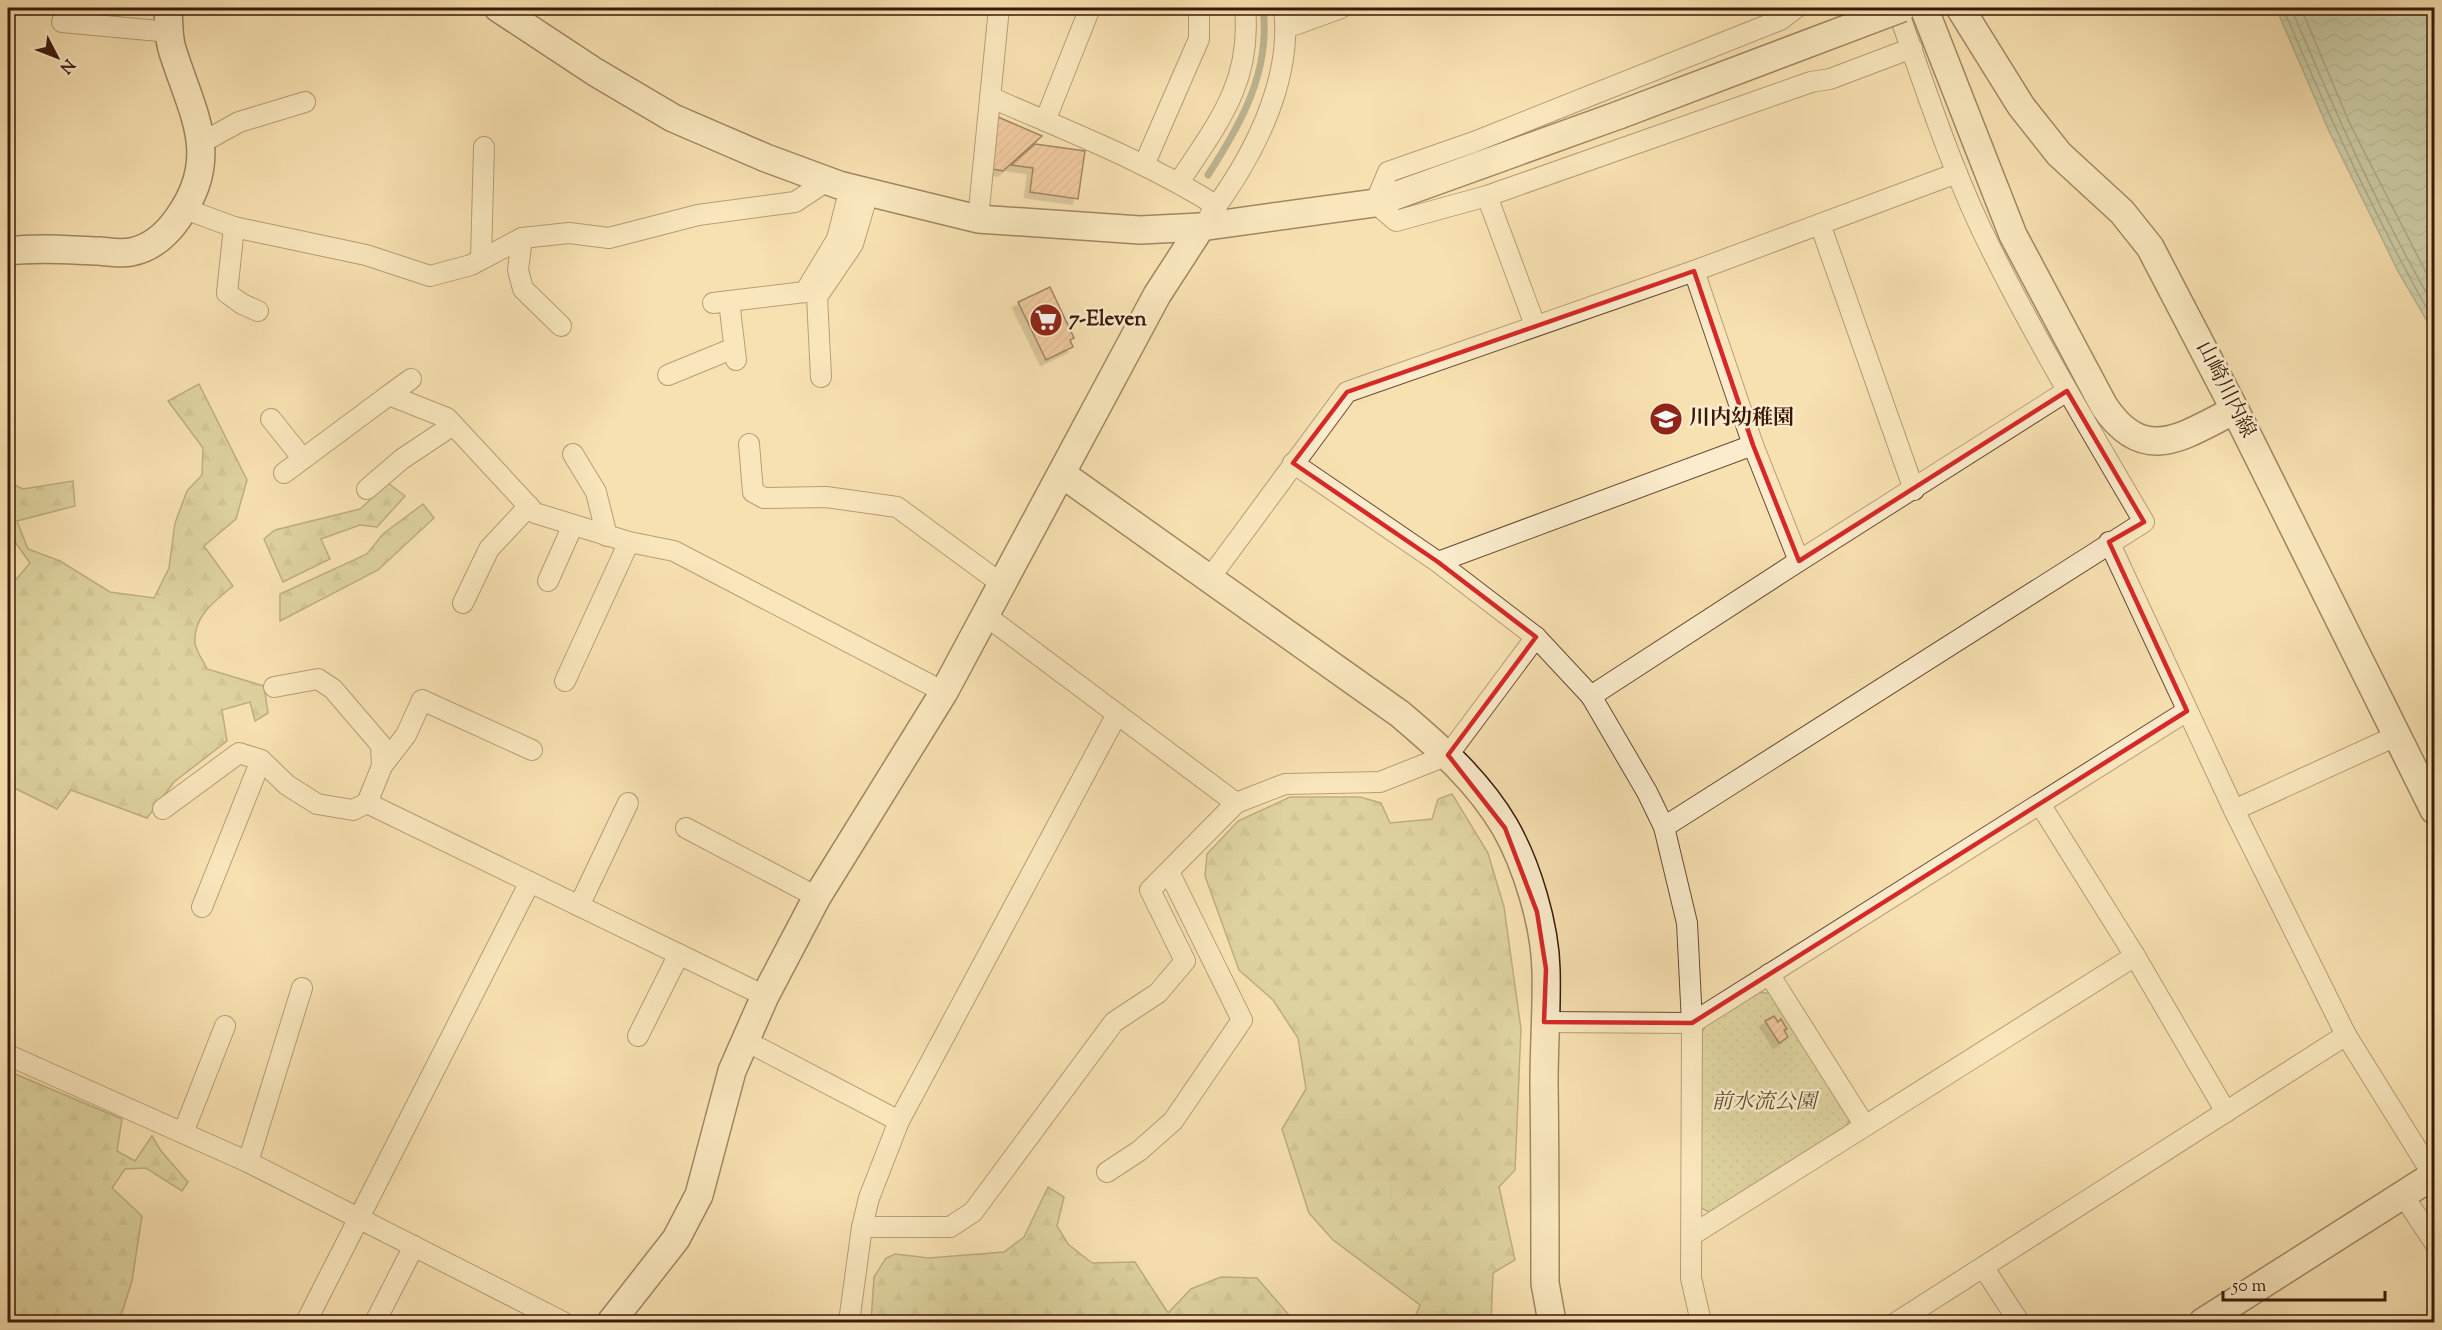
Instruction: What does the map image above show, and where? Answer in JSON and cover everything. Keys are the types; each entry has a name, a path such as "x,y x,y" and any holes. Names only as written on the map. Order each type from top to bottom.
{"street":[{"path":"498,8 595,72 673,118 766,158 848,187 978,219 1140,230 1201,227 1375,203 1619,115 1900,8 1911,48 1957,173 1992,252 2067,391 2144,522 2109,542 1664,827"},
{"path":"978,219 999,8 1009,8"},
{"path":"1045,122 1090,8"},
{"path":"1144,165 1199,39 1199,8"},
{"path":"1179,182 1225,113 1242,70 1248,33 1245,8"},
{"path":"611,1323 676,1239 699,1195 732,1071 765,996 817,897 944,692 1163,286 1236,177 1263,121 1280,77 1286,28 1284,8"},
{"path":"1286,28 1341,8"},
{"path":"1375,203 1388,172 1474,142 1780,20 1796,8"},
{"path":"1924,8 2013,236 2104,406 2124,431 2152,442 2171,440 2235,410"},
{"name":"山崎川内線","path":"1960,8 2021,106 2059,154 2122,212 2150,247 2235,410 2434,810"},
{"path":"8,251 29,249 130,252 152,245 170,230 194,192 199,170 201,134 171,46 169,20 62,22"},
{"path":"1375,203 1396,221 1487,196 1811,82 1830,79 1911,48"},
{"path":"990,97 1144,165 1179,182 1217,206"},
{"path":"201,143 239,122 305,102"},
{"path":"481,259 484,147"},
{"path":"1209,579 1347,392 1695,271 1957,173"},
{"path":"185,209 234,227 366,255 430,276 471,264 522,238 569,233 609,238 698,215 795,202 848,187"},
{"path":"668,375 735,354 721,302 805,292 837,239 848,187"},
{"path":"821,376 817,297 853,244 848,187"},
{"path":"1487,196 1535,325"},
{"path":"1820,224 1914,490"},
{"path":"234,227 227,293 258,312"},
{"path":"522,238 518,270 523,289 561,326"},
{"path":"1695,271 1753,445 1799,561"},
{"path":"284,473 411,379"},
{"path":"1591,696 2067,391"},
{"path":"390,395 447,418 535,513 607,536 674,551 944,692"},
{"path":"271,419 303,459"},
{"path":"367,489 402,459 453,425"},
{"path":"749,444 753,492 764,498 826,497 897,507 1003,585"},
{"path":"1438,561 1753,445"},
{"path":"573,454 596,492 607,536"},
{"path":"1293,463 1438,561 1536,638 1591,696 1642,783 1664,827 1687,923 1692,1023 1691,1278 1701,1323"},
{"path":"1062,474 1400,714 1448,755 1480,790 1505,828 1523,869 1537,912 1546,969 1544,1022 1545,1283 1552,1323"},
{"path":"463,603 489,549 529,506"},
{"path":"548,581 573,525"},
{"path":"565,681 629,542"},
{"path":"2109,542 2234,810 2346,1035 2434,1175 2203,1323"},
{"path":"985,615 1236,802"},
{"path":"862,1227 950,1227 973,1212 1114,1022 1158,993 1185,961 1150,890 1236,802 1286,784 1380,782 1448,755 1536,638"},
{"path":"274,687 318,679 333,689 381,745 382,766"},
{"path":"163,809 238,753 261,760 287,785 316,804 353,810 367,802 382,766 406,735 422,699 532,750"},
{"path":"1544,1022 1692,1023 2187,711"},
{"path":"849,1323 862,1227 869,1198 899,1121 1117,714"},
{"path":"2234,810 2398,735"},
{"path":"202,907 261,760"},
{"path":"367,802 765,996"},
{"path":"579,906 628,803"},
{"path":"2040,804 2134,956 2226,1112"},
{"path":"686,828 817,897"},
{"path":"1107,1172 1139,1151 1173,1120 1242,1020 1169,873"},
{"path":"306,1323 530,882"},
{"path":"638,1036 680,954"},
{"path":"1692,1235 2134,956"},
{"path":"1769,974 1865,1126"},
{"path":"248,1162 302,988"},
{"path":"183,1133 225,1026"},
{"path":"1897,1323 2346,1035"},
{"path":"746,1041 899,1121"},
{"path":"8,1055 248,1162 563,1323"},
{"path":"2403,1195 2434,1242"},
{"path":"375,1323 414,1246"},
{"path":"1984,1268 2019,1323"}],"highlighted area":[{"path":"1694,271 1753,445 1799,561 2067,391 2144,522 2109,542 2187,711 1692,1023 1544,1022 1546,969 1537,912 1505,828 1448,755 1536,637 1438,562 1293,463 1347,392"}],"green space":[{"path":"199,384 247,480 236,519 204,546 233,586 201,617 195,633 195,643 207,669 264,686 268,713 255,721 250,702 222,710 227,741 174,782 147,818 71,790 57,809 8,785 8,589 30,563 8,532 8,482 23,489 73,481 75,506 17,521 28,549 60,561 110,592 154,598 169,568 175,523 187,491 202,475 203,448 168,401"},
{"path":"388,483 405,496 377,527 360,525 321,539 330,559 283,582 264,539 275,530 360,509"},
{"path":"423,504 434,518 378,570 280,621 280,594 367,554 383,534"},
{"path":"1452,794 1488,853 1504,907 1521,1029 1515,1170 1499,1187 1515,1260 1493,1273 1491,1322 1413,1322 1420,1305 1333,1240 1309,1213 1282,1129 1306,1089 1298,1038 1273,1000 1239,970 1205,876 1207,854 1238,821 1290,797 1360,797 1381,803 1390,823 1432,819 1438,799"},
{"name":"前水流公園","path":"1758,992 1773,994 1849,1118 1847,1128 1711,1213 1699,1207 1700,1035 1706,1025"},
{"path":"8,1071 122,1119 117,1151 135,1161 152,1136 161,1151 188,1182 182,1191 146,1168 125,1169 112,1188 142,1216 132,1281 119,1322 8,1322"},
{"path":"1048,1187 1064,1197 1057,1226 1068,1244 1092,1263 1135,1262 1168,1313 1191,1289 1221,1277 1257,1278 1295,1322 871,1322 874,1277 886,1258 895,1254 929,1258 1004,1252 1024,1237"}],"water":[{"path":"2276,8 2434,8 2434,333 2399,273 2329,131"}],"building":[{"path":"998,117 1042,136 1003,171 992,169"},
{"path":"1035,144 1085,151 1078,199 1030,192 1033,168 1011,165"},
{"name":"7-Eleven","path":"1050,287 1074,338 1070,340 1073,347 1046,360 1018,302"},
{"path":"1774,1016 1778,1022 1781,1019 1787,1029 1784,1030 1788,1037 1779,1043 1765,1021"}],"waterway":[{"path":"1208,175 1232,136 1258,75 1264,31 1263,8"}],"place":[{"name":"7-Eleven","path":"1046,320"},
{"name":"川内幼稚園","path":"1666,419"}]}
